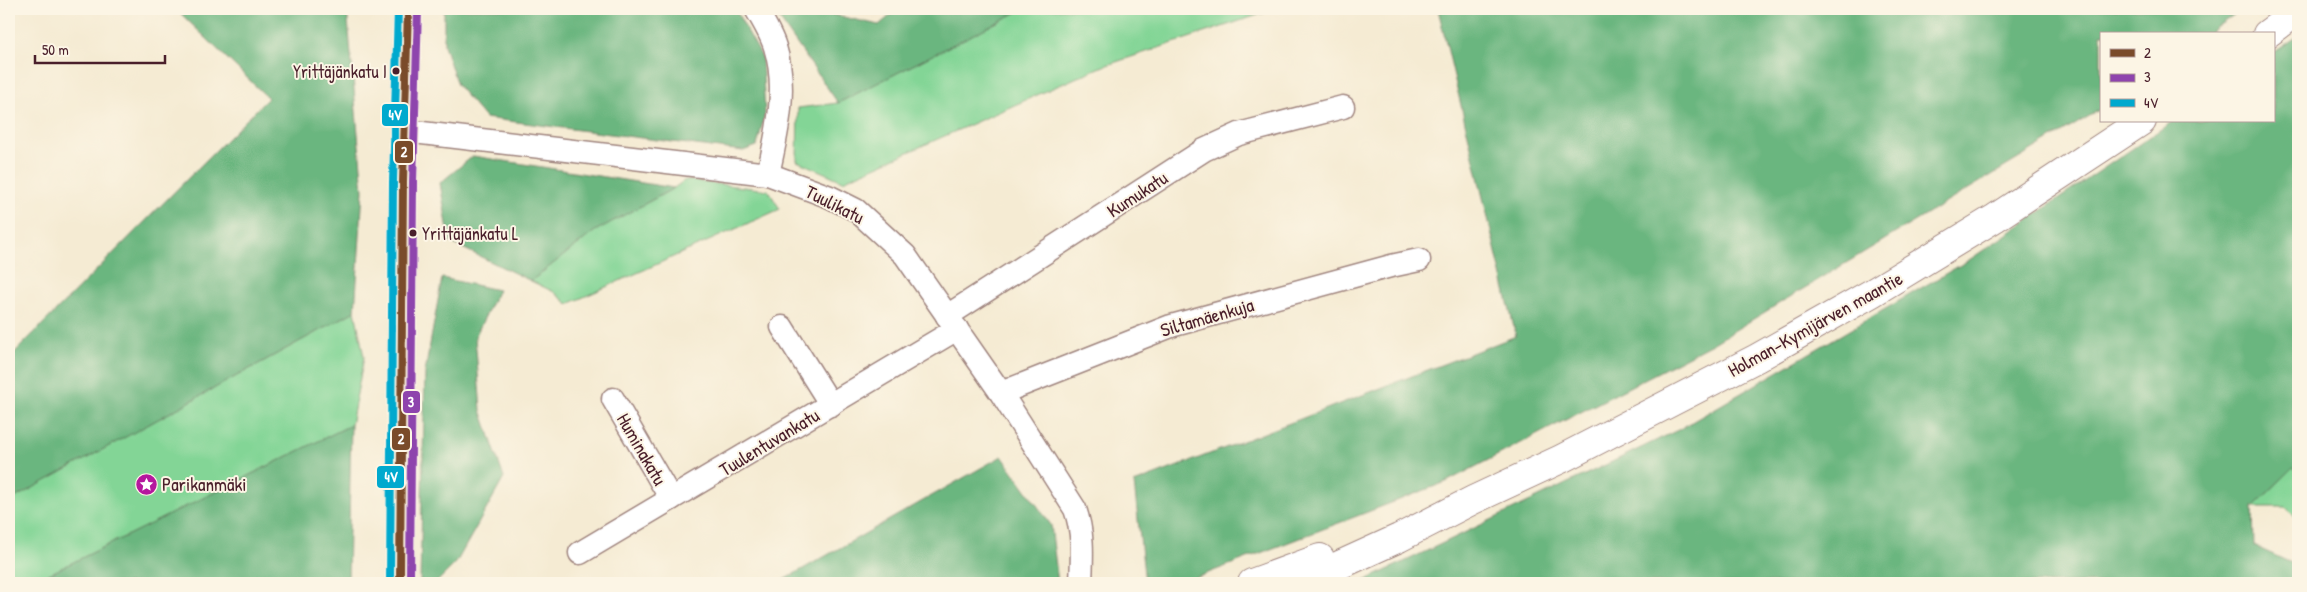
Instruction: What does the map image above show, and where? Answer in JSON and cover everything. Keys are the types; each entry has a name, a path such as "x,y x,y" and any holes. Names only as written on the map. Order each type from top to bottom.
{"main road":[{"path":"400,583 408,9"},
{"path":"2270,32 2298,11"},
{"name":"Holman–Kymijärven maantie","path":"1300,583 1399,538 1473,500 1561,459 1716,380 1872,293 1995,218 2140,122"},
{"name":"Holman–Kymijärven maantie","path":"1252,583 1473,500"}],"street":[{"path":"756,9 775,47 780,79 780,108 768,174"},
{"name":"Kumukatu","path":"952,322 1204,150 1239,134 1343,107"},
{"name":"Tuulikatu","path":"405,131 768,174 830,197 856,210 905,255 1001,394 1075,509 1081,526 1083,548 1081,583"},
{"name":"Siltamäenkuja","path":"1001,394 1171,326 1419,260"},
{"name":"Tuulentuvankatu","path":"580,554 831,405 952,322"},
{"path":"782,327 831,405"},
{"name":"Huminakatu","path":"613,399 671,500"}],"green space":[{"path":"176,9 347,9 363,191 355,311 9,501 9,358 268,98"},
{"path":"444,9 735,9 762,57 765,114 757,146 743,151 485,118 457,85 444,45"},
{"path":"898,9 1023,9 838,103 778,17 812,10 879,25"},
{"path":"1023,9 1276,9 1098,68 843,181 797,161 798,108 838,103"},
{"path":"1438,9 2242,9 2210,32 2100,32 2100,110 1712,344 1446,482 1182,583 1145,583 1134,483 1516,336"},
{"path":"2298,36 2298,473 2293,468 2253,507 2254,546 2298,566 2298,574 2284,583 1360,583 1678,430 1969,260 2172,122 2274,122 2274,52"},
{"path":"473,156 674,188 595,231 531,281 450,242 440,183"},
{"path":"685,180 768,190 780,209 568,304 554,292 531,281 595,231 674,188"},
{"path":"442,278 498,290 475,337 481,410 504,478 456,563 436,583 420,583 425,372"},
{"path":"355,311 364,357 351,425 31,583 9,583 9,501"},
{"path":"351,425 348,583 31,583"},
{"path":"1002,456 1051,525 1058,583 778,583"},
{"path":"2293,468 2298,473 2298,522 2287,507 2253,507"}],"transit line":[{"name":"4V","path":"390,583 393,182 398,9"},
{"name":"2","path":"400,583 403,182 408,9"},
{"name":"3","path":"410,583 413,182 418,9"}],"place":[{"name":"Yrittäjänkatu I","path":"396,71"},
{"name":"Yrittäjänkatu L","path":"413,233"},
{"name":"Parikanmäki","path":"146,484"}]}
